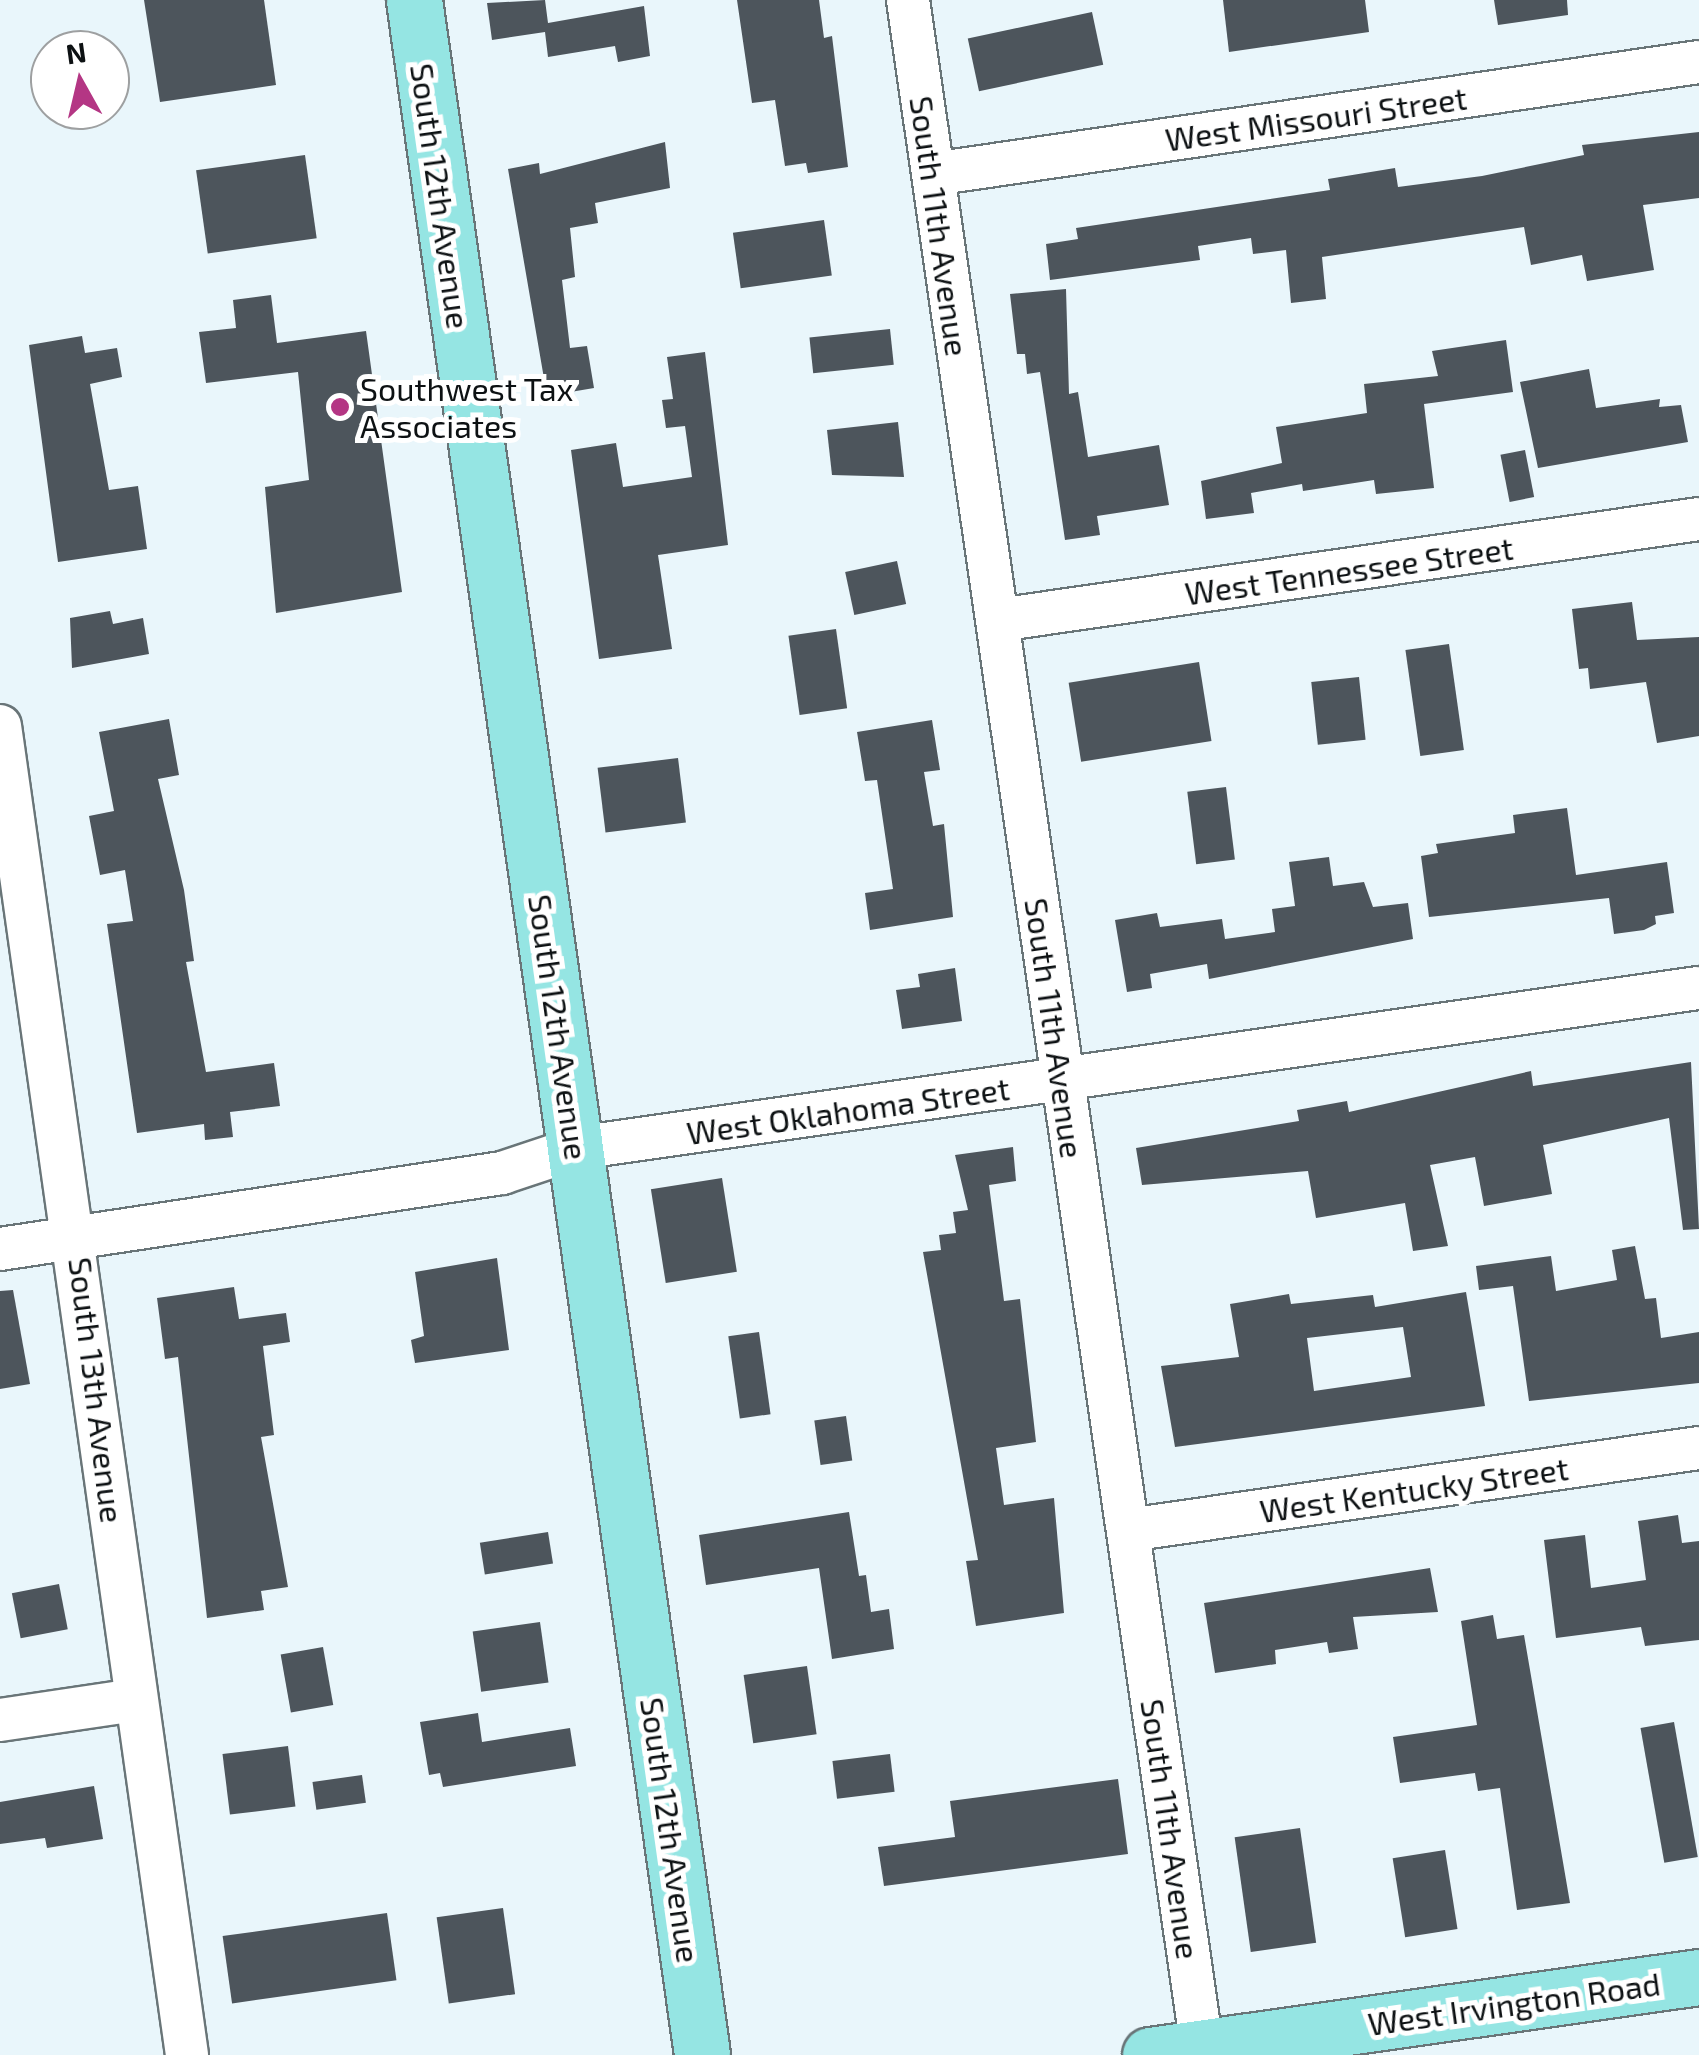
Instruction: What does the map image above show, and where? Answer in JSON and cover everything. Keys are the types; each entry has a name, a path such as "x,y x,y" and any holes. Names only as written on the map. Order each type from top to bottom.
{"main road":[{"name":"South 12th Avenue","path":"414,0 702,2055"},
{"name":"West Irvington Road","path":"1185,2052 1699,1977"}],"street":[{"name":"South 11th Avenue","path":"908,0 1128,1530 1185,2052"},
{"name":"West Missouri Street","path":"933,174 1699,62"},
{"name":"West Tennessee Street","path":"998,620 1699,519"},
{"name":"South 13th Avenue","path":"0,726 4,785 78,1237 134,1700 187,2055"},
{"name":"West Oklahoma Street","path":"0,1249 502,1172 577,1148 1699,988"},
{"name":"West Kentucky Street","path":"1128,1530 1699,1448"},
{"path":"0,1720 134,1700"}],"building":[{"path":"144,0 264,0 276,85 160,102"},
{"path":"545,0 548,23 644,6 650,56 618,62 615,46 548,57 545,32 492,40 487,3"},
{"path":"737,0 819,0 824,38 832,36 848,167 808,173 806,163 785,166 775,100 752,103"},
{"path":"1223,0 1365,0 1369,32 1229,52"},
{"path":"1494,0 1567,0 1568,15 1498,25"},
{"path":"1092,12 1103,65 979,91 968,38"},
{"path":"1699,132 1699,198 1643,205 1654,270 1587,281 1582,255 1531,265 1524,227 1322,257 1326,299 1291,303 1286,250 1253,254 1251,238 1198,246 1200,260 1050,280 1046,244 1078,239 1076,228 1330,190 1328,179 1395,168 1398,187 1482,176 1584,155 1582,145"},
{"path":"665,142 670,188 595,203 598,223 570,228 575,277 562,280 570,348 587,346 594,388 547,396 508,169 539,163 540,174"},
{"path":"305,155 317,238 208,253 196,170"},
{"path":"824,220 832,275 741,288 733,233"},
{"path":"1066,289 1069,394 1078,392 1088,457 1159,445 1169,505 1097,516 1100,535 1065,540 1040,372 1027,374 1025,354 1017,354 1010,294"},
{"path":"271,295 277,343 366,331 402,592 276,613 265,487 309,480 298,372 206,383 199,332 236,328 233,300"},
{"path":"890,329 894,365 813,373 809,337"},
{"path":"82,336 85,353 117,348 122,377 90,384 109,490 138,486 147,549 58,562 29,345"},
{"path":"1506,340 1513,392 1424,404 1434,488 1376,494 1374,480 1303,491 1302,484 1251,493 1254,513 1206,519 1201,481 1282,463 1276,427 1367,413 1364,384 1438,376 1432,351"},
{"path":"705,352 728,545 658,555 672,649 599,659 571,450 616,443 623,487 692,477 685,426 666,428 662,400 673,399 667,357"},
{"path":"1589,369 1596,408 1660,399 1659,407 1681,405 1688,442 1538,468 1520,382"},
{"path":"898,422 904,477 832,475 827,430"},
{"path":"1525,450 1534,497 1510,502 1500,455"},
{"path":"897,561 906,604 854,615 845,572"},
{"path":"1632,602 1637,640 1699,637 1699,736 1657,743 1646,682 1590,689 1588,668 1579,669 1572,609"},
{"path":"110,611 113,624 143,618 149,654 72,668 70,618"},
{"path":"836,629 847,708 800,715 788,636"},
{"path":"1449,644 1464,750 1420,756 1405,650"},
{"path":"1199,662 1212,741 1081,762 1069,683"},
{"path":"1359,677 1366,740 1318,745 1311,682"},
{"path":"169,719 179,775 158,779 184,890 194,961 186,962 206,1072 274,1063 280,1106 230,1112 233,1137 205,1140 204,1124 137,1133 107,924 133,921 125,870 100,875 89,816 114,811 99,732"},
{"path":"932,720 940,770 924,772 933,826 944,824 953,917 870,930 865,893 893,889 877,780 865,781 857,732"},
{"path":"678,758 686,823 606,832 598,768"},
{"path":"1226,787 1235,859 1196,864 1187,792"},
{"path":"1567,808 1576,875 1667,862 1674,913 1655,916 1656,924 1644,930 1614,934 1609,898 1429,917 1421,856 1438,853 1436,844 1515,833 1513,815"},
{"path":"1329,857 1333,886 1364,882 1373,907 1408,903 1413,939 1209,979 1207,964 1150,974 1152,988 1127,992 1115,920 1157,913 1160,927 1222,919 1225,939 1275,932 1272,909 1295,906 1289,862"},
{"path":"955,968 962,1021 902,1029 896,990 920,987 918,974"},
{"path":"1691,1062 1699,1229 1683,1230 1669,1118 1543,1145 1552,1194 1484,1206 1475,1157 1430,1165 1448,1246 1413,1251 1405,1203 1316,1218 1308,1171 1142,1185 1136,1148 1299,1121 1297,1110 1347,1101 1349,1112 1531,1071 1533,1086"},
{"path":"1013,1147 1016,1181 989,1185 1004,1301 1020,1299 1036,1442 996,1448 1004,1505 1054,1498 1064,1613 976,1626 966,1561 978,1560 923,1252 941,1250 939,1235 956,1233 953,1212 968,1210 955,1155"},
{"path":"722,1178 737,1272 666,1283 651,1189"},
{"path":"1635,1246 1645,1299 1656,1298 1661,1338 1699,1332 1699,1383 1529,1401 1513,1286 1479,1290 1476,1266 1551,1256 1556,1291 1617,1280 1612,1250"},
{"path":"497,1258 509,1350 415,1363 411,1340 424,1336 415,1272"},
{"path":"234,1287 239,1319 286,1313 290,1342 263,1346 274,1435 261,1437 288,1587 261,1591 264,1610 207,1618 178,1357 165,1359 157,1298"},
{"path":"13,1290 30,1384 0,1389 0,1291"},
{"path":"1466,1292 1485,1406 1175,1447 1161,1366 1239,1357 1230,1304 1289,1294 1291,1304 1373,1295 1375,1307","holes":["1403,1327 1411,1377 1314,1391 1307,1338"]},
{"path":"759,1332 771,1414 740,1419 728,1336"},
{"path":"846,1416 852,1461 821,1465 814,1420"},
{"path":"849,1512 859,1576 866,1575 871,1612 889,1609 894,1649 832,1659 819,1568 706,1585 699,1535"},
{"path":"1678,1515 1682,1543 1699,1541 1699,1640 1645,1646 1641,1627 1556,1638 1544,1540 1585,1535 1591,1588 1646,1580 1638,1521"},
{"path":"548,1532 553,1564 485,1574 480,1543"},
{"path":"1430,1568 1438,1612 1353,1617 1358,1649 1329,1653 1327,1642 1275,1650 1276,1664 1215,1673 1204,1603"},
{"path":"59,1584 68,1629 21,1638 12,1593"},
{"path":"1493,1615 1497,1639 1524,1635 1570,1903 1517,1910 1500,1788 1478,1791 1475,1773 1400,1783 1393,1737 1477,1725 1461,1621"},
{"path":"540,1622 548,1682 481,1692 473,1631"},
{"path":"323,1647 333,1705 291,1713 281,1654"},
{"path":"807,1666 817,1734 753,1743 744,1675"},
{"path":"478,1713 482,1742 570,1728 576,1766 443,1787 440,1773 429,1775 420,1722"},
{"path":"1674,1722 1698,1857 1664,1863 1641,1728"},
{"path":"288,1746 295,1807 230,1815 222,1754"},
{"path":"890,1754 895,1792 837,1799 832,1761"},
{"path":"362,1775 366,1803 316,1810 312,1782"},
{"path":"1118,1779 1128,1854 884,1886 878,1847 955,1837 950,1801"},
{"path":"94,1786 103,1839 47,1848 45,1838 0,1844 0,1802"},
{"path":"1300,1828 1316,1943 1251,1952 1235,1837"},
{"path":"1445,1850 1458,1929 1405,1937 1393,1858"},
{"path":"503,1908 515,1994 449,2003 437,1917"},
{"path":"387,1913 396,1980 232,2003 223,1936"}],"place":[{"name":"Southwest Tax Associates","path":"340,407"}]}
